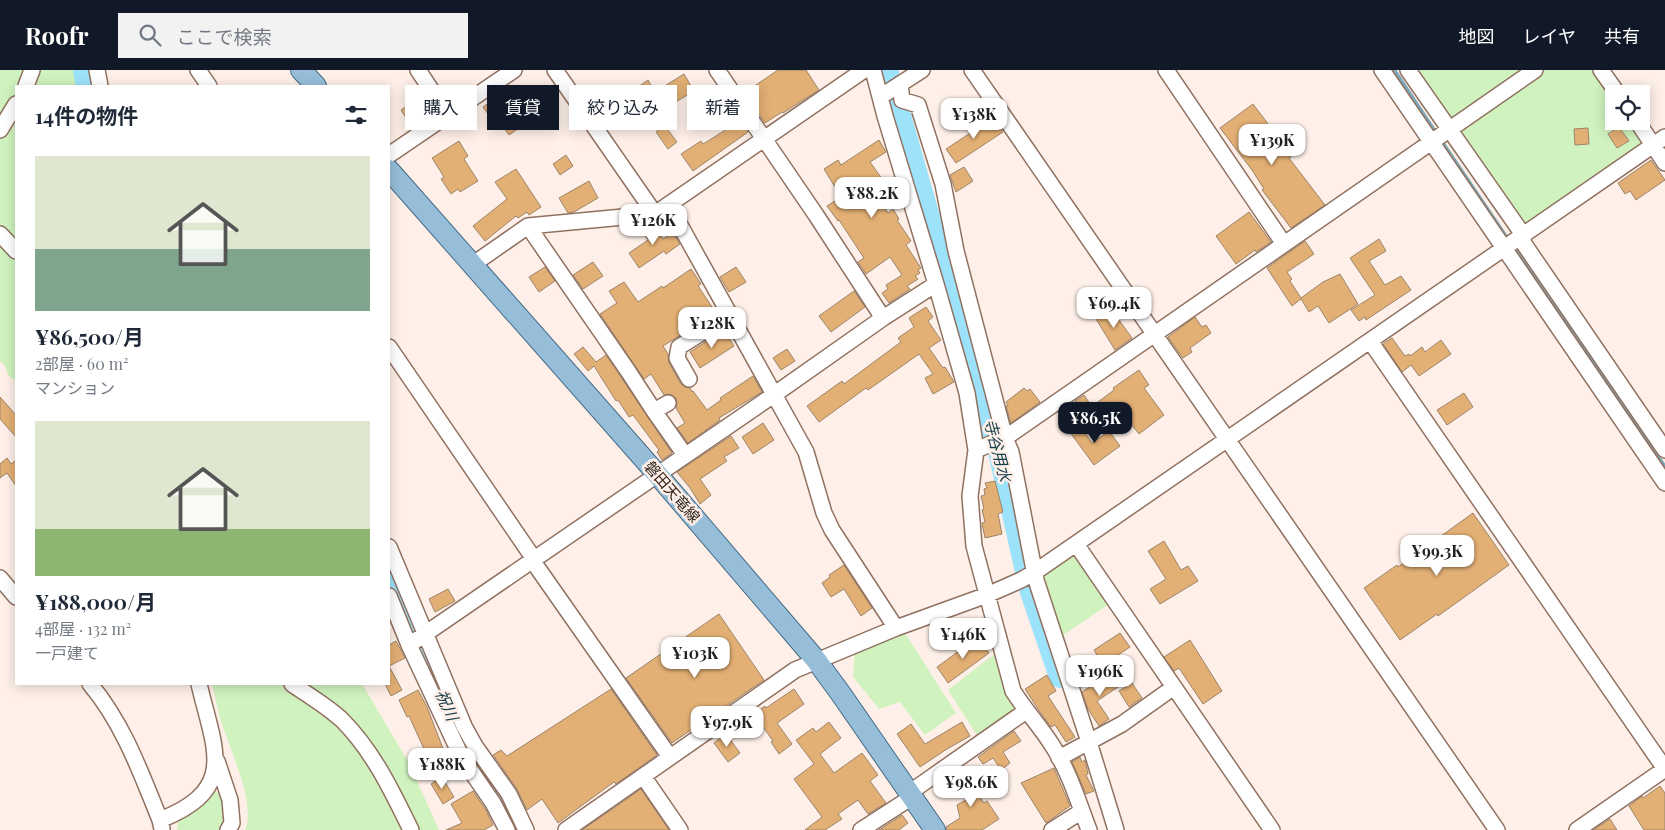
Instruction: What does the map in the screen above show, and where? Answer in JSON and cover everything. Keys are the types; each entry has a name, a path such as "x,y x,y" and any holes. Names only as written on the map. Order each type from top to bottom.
{"main road":[{"path":"302,70 315,85"},
{"name":"磐田天竜線","path":"390,171 657,474 816,660 935,830"}],"street":[{"path":"26,85 32,70"},
{"path":"97,70 100,85"},
{"path":"198,70 208,85"},
{"path":"418,70 428,85"},
{"path":"477,89 492,76 514,70"},
{"path":"555,70 655,214"},
{"path":"717,70 883,318"},
{"path":"655,214 864,70"},
{"path":"873,70 967,393 976,450 970,496 974,546 1013,691 1052,745 1069,777 1089,830"},
{"path":"880,97 922,70"},
{"path":"972,70 1497,830"},
{"path":"1166,70 1284,244"},
{"path":"1382,70 1440,136 1521,237 1665,450"},
{"path":"1408,70 1440,136 1504,248 1665,483"},
{"path":"976,450 999,440 1534,70"},
{"path":"1601,70 1612,85"},
{"path":"900,84 902,100 918,105 943,184 958,260 999,440 1011,452 1036,580 1116,830"},
{"path":"0,130 15,106"},
{"path":"390,154 426,130"},
{"path":"1646,130 1659,142 1665,163"},
{"path":"566,830 795,670 896,628 987,595 1035,572 1659,142"},
{"path":"472,265 528,226 655,214 670,214 676,218 806,452 823,511 832,530 896,628"},
{"path":"528,226 685,455"},
{"path":"0,234 15,250"},
{"path":"409,645 883,318 936,284"},
{"path":"689,379 677,358 679,347 730,314"},
{"path":"1370,341 1665,769 1587,827"},
{"path":"390,348 670,757"},
{"path":"654,410 668,403"},
{"path":"1076,544 1272,830"},
{"path":"390,549 464,726 509,794 526,830"},
{"path":"0,578 15,596"},
{"path":"390,598 409,645 462,758 493,803 507,830"},
{"path":"91,685 116,722 134,758 162,825 202,796 210,786 214,775 215,757"},
{"path":"199,685 215,757 230,800 232,822 228,830"},
{"path":"293,685 341,720 353,734 386,778 411,830"},
{"path":"1059,758 1122,724 1174,687"},
{"path":"861,830 1026,711"},
{"path":"643,776 680,830"},
{"path":"1052,830 1082,811"}],"green space":[{"path":"0,70 84,70 87,85 15,85 15,380 8,375 6,368 0,362"},
{"path":"1408,70 1601,70 1609,85 1605,85 1605,130 1641,130 1653,146 1524,236"},
{"path":"1079,548 1115,600 1062,636 1044,576"},
{"path":"903,630 956,713 925,735 900,702 879,709 853,677 855,649"},
{"path":"997,652 1018,712 978,737 948,690"},
{"path":"212,685 363,685 409,763 439,830 245,830 248,819 244,790 220,718"},
{"path":"214,791 225,797 228,820 221,830 177,830 179,818"}],"building":[{"path":"778,70 806,70 819,90 765,123 759,114 759,85 756,85"},
{"path":"684,74 690,85 687,85 687,95 677,101 677,85 666,85"},
{"path":"648,80 651,85 641,85"},
{"path":"487,104 487,113 483,107"},
{"path":"1253,104 1281,141 1291,157 1289,158 1325,205 1291,228 1262,190 1264,189 1252,170 1220,128"},
{"path":"405,107 405,116 401,110"},
{"path":"993,118 1003,132 956,163 946,149"},
{"path":"1588,128 1589,144 1575,145 1574,129"},
{"path":"506,130 516,130 509,135"},
{"path":"668,130 677,142 668,149 656,132"},
{"path":"726,130 747,130 748,132 693,171 681,154 701,141 703,144"},
{"path":"1614,130 1621,130 1629,141 1617,148 1608,134"},
{"path":"879,140 886,152 870,162 885,183 874,191 888,213 893,209 899,219 897,220 911,241 906,245 921,268 918,270 920,273 915,276 918,279 907,286 910,289 889,303 882,293 888,289 886,285 902,275 890,257 866,274 858,262 864,258 839,220 827,206 841,197 824,169 838,160 841,165"},
{"path":"459,141 468,156 464,159 478,181 460,192 458,189 451,194 441,179 444,177 432,158"},
{"path":"566,155 573,166 560,175 553,164"},
{"path":"1651,160 1665,180 1636,200 1630,191 1625,194 1618,183"},
{"path":"964,167 973,181 956,192 950,175"},
{"path":"516,169 541,207 529,215 527,212 518,218 516,216 485,241 473,226 507,199 495,182"},
{"path":"589,181 598,198 574,212 568,213 559,198"},
{"path":"1249,212 1271,242 1256,252 1255,250 1236,264 1216,236"},
{"path":"653,224 663,239 673,233 680,244 666,254 664,251 639,268 629,253 648,240 642,230"},
{"path":"1379,239 1386,251 1369,261 1385,285 1401,276 1411,290 1366,320 1365,317 1359,321 1351,310 1375,295 1350,258"},
{"path":"1305,241 1314,254 1287,272 1292,279 1290,281 1301,298 1323,282 1340,274 1358,304 1329,323 1318,306 1309,312 1301,299 1292,306 1267,268"},
{"path":"593,262 603,276 583,289 573,275"},
{"path":"545,267 555,281 539,292 529,277"},
{"path":"736,267 746,282 729,292 720,277"},
{"path":"691,269 701,284 698,286 716,313 663,346 668,354 669,363 681,384 693,391 707,410 721,400 720,398 753,376 762,392 719,418 720,420 688,443 677,428 685,423 676,408 676,398 669,394 664,395 651,374 644,379 600,314 617,303 609,291 624,282 638,302"},
{"path":"854,291 865,307 831,332 819,316"},
{"path":"926,307 933,317 928,321 941,340 929,348 943,368 945,367 954,382 933,394 925,378 933,374 919,354 868,390 866,388 819,422 807,406 842,381 844,384 901,342 898,338 914,327 909,318"},
{"path":"1111,309 1132,338 1115,350 1096,319"},
{"path":"1195,317 1202,327 1206,325 1211,333 1190,348 1192,352 1183,358 1168,337"},
{"path":"724,330 734,346 700,368 690,352"},
{"path":"1392,338 1405,356 1409,354 1410,356 1422,347 1425,352 1441,340 1451,354 1419,376 1411,365 1402,372 1383,344"},
{"path":"583,347 596,362 606,355 672,453 662,460 657,452 659,450 633,415 629,417 618,400 616,401 594,366 588,371 574,354"},
{"path":"787,349 795,361 781,370 773,358"},
{"path":"1139,370 1149,385 1144,388 1164,415 1139,434 1127,419 1112,430 1094,405 1114,390 1113,388"},
{"path":"1024,388 1027,391 1030,389 1040,402 1011,423 1006,402"},
{"path":"1464,393 1473,407 1447,425 1437,410"},
{"path":"1084,395 1094,410 1085,416 1075,401"},
{"path":"0,397 15,414 15,436 0,419"},
{"path":"763,423 774,440 753,454 742,437"},
{"path":"1079,424 1092,443 1109,431 1120,446 1094,465 1069,431"},
{"path":"731,436 739,448 724,457 727,461 700,479 711,495 700,504 677,472"},
{"path":"7,458 11,464 15,461 15,485 7,473 0,478 0,464"},
{"path":"995,481 1003,512 998,514 1002,534 985,538 982,523 985,522 982,510 984,509 981,496 985,495 984,489 987,488 985,483"},
{"path":"1473,513 1509,565 1438,616 1437,614 1400,640 1364,588 1397,565 1398,567"},
{"path":"1164,541 1181,570 1188,566 1198,581 1160,604 1150,589 1166,579 1148,551"},
{"path":"844,565 872,608 861,616 844,589 831,597 822,583 830,577 829,575"},
{"path":"448,589 455,601 435,612 429,599"},
{"path":"719,614 764,680 672,743 626,678"},
{"path":"1120,633 1130,647 1103,665 1094,650"},
{"path":"978,637 989,653 948,683 937,667"},
{"path":"1190,640 1222,691 1203,704 1179,668 1174,671 1164,657"},
{"path":"396,641 405,658 390,666 390,644"},
{"path":"390,668 402,690 391,696 386,685 390,685"},
{"path":"1113,672 1121,685 1097,701 1109,719 1099,726 1088,709 1082,692"},
{"path":"1047,675 1056,691 1048,696 1075,737 1066,742 1055,725 1051,727 1025,689"},
{"path":"1132,683 1142,698 1129,707 1119,691"},
{"path":"611,689 657,755 616,784 614,782 558,823 542,799 527,810 517,789 493,755 501,750 507,756"},
{"path":"794,689 804,704 777,723 792,744 779,754 771,742 773,741 754,714"},
{"path":"418,690 427,707 447,759 450,757 455,767 438,776 430,760 421,765 416,756 425,751 409,716 407,717 399,700"},
{"path":"829,722 841,738 820,754 834,773 862,753 878,775 870,781 886,803 868,814 858,800 838,814 842,819 825,830 805,830 822,817 794,779 814,764 796,740 813,728 816,732"},
{"path":"962,722 970,736 920,767 897,734 911,724 925,744"},
{"path":"1014,731 1021,741 1003,752 1010,763 1001,770 993,758 983,764 978,757"},
{"path":"726,734 740,753 728,762 714,743"},
{"path":"1080,757 1082,762 1085,760 1088,774 1086,775 1094,791 1086,794 1072,762"},
{"path":"1054,768 1070,806 1046,823 1021,783"},
{"path":"961,770 984,803 987,801 999,819 982,830 947,830 946,827 960,818 957,805 966,800 950,778"},
{"path":"442,777 454,797 443,804 431,784"},
{"path":"1660,786 1665,793 1665,830 1644,830 1629,806"},
{"path":"641,789 669,830 582,830"},
{"path":"473,791 486,810 493,825 484,830 446,830 462,823 451,804"},
{"path":"902,815 908,823 899,830 879,830"},
{"path":"1610,819 1617,830 1593,830"}],"waterway":[{"name":"祝川","path":"84,70 87,85"},
{"name":"寺谷用水","path":"887,70 999,452 1030,589 1060,677"},
{"path":"1394,70 1436,133"},
{"path":"1440,139 1509,241"},
{"path":"1513,247 1665,467"},
{"name":"祝川","path":"390,575 469,754 501,797 516,830"}]}
